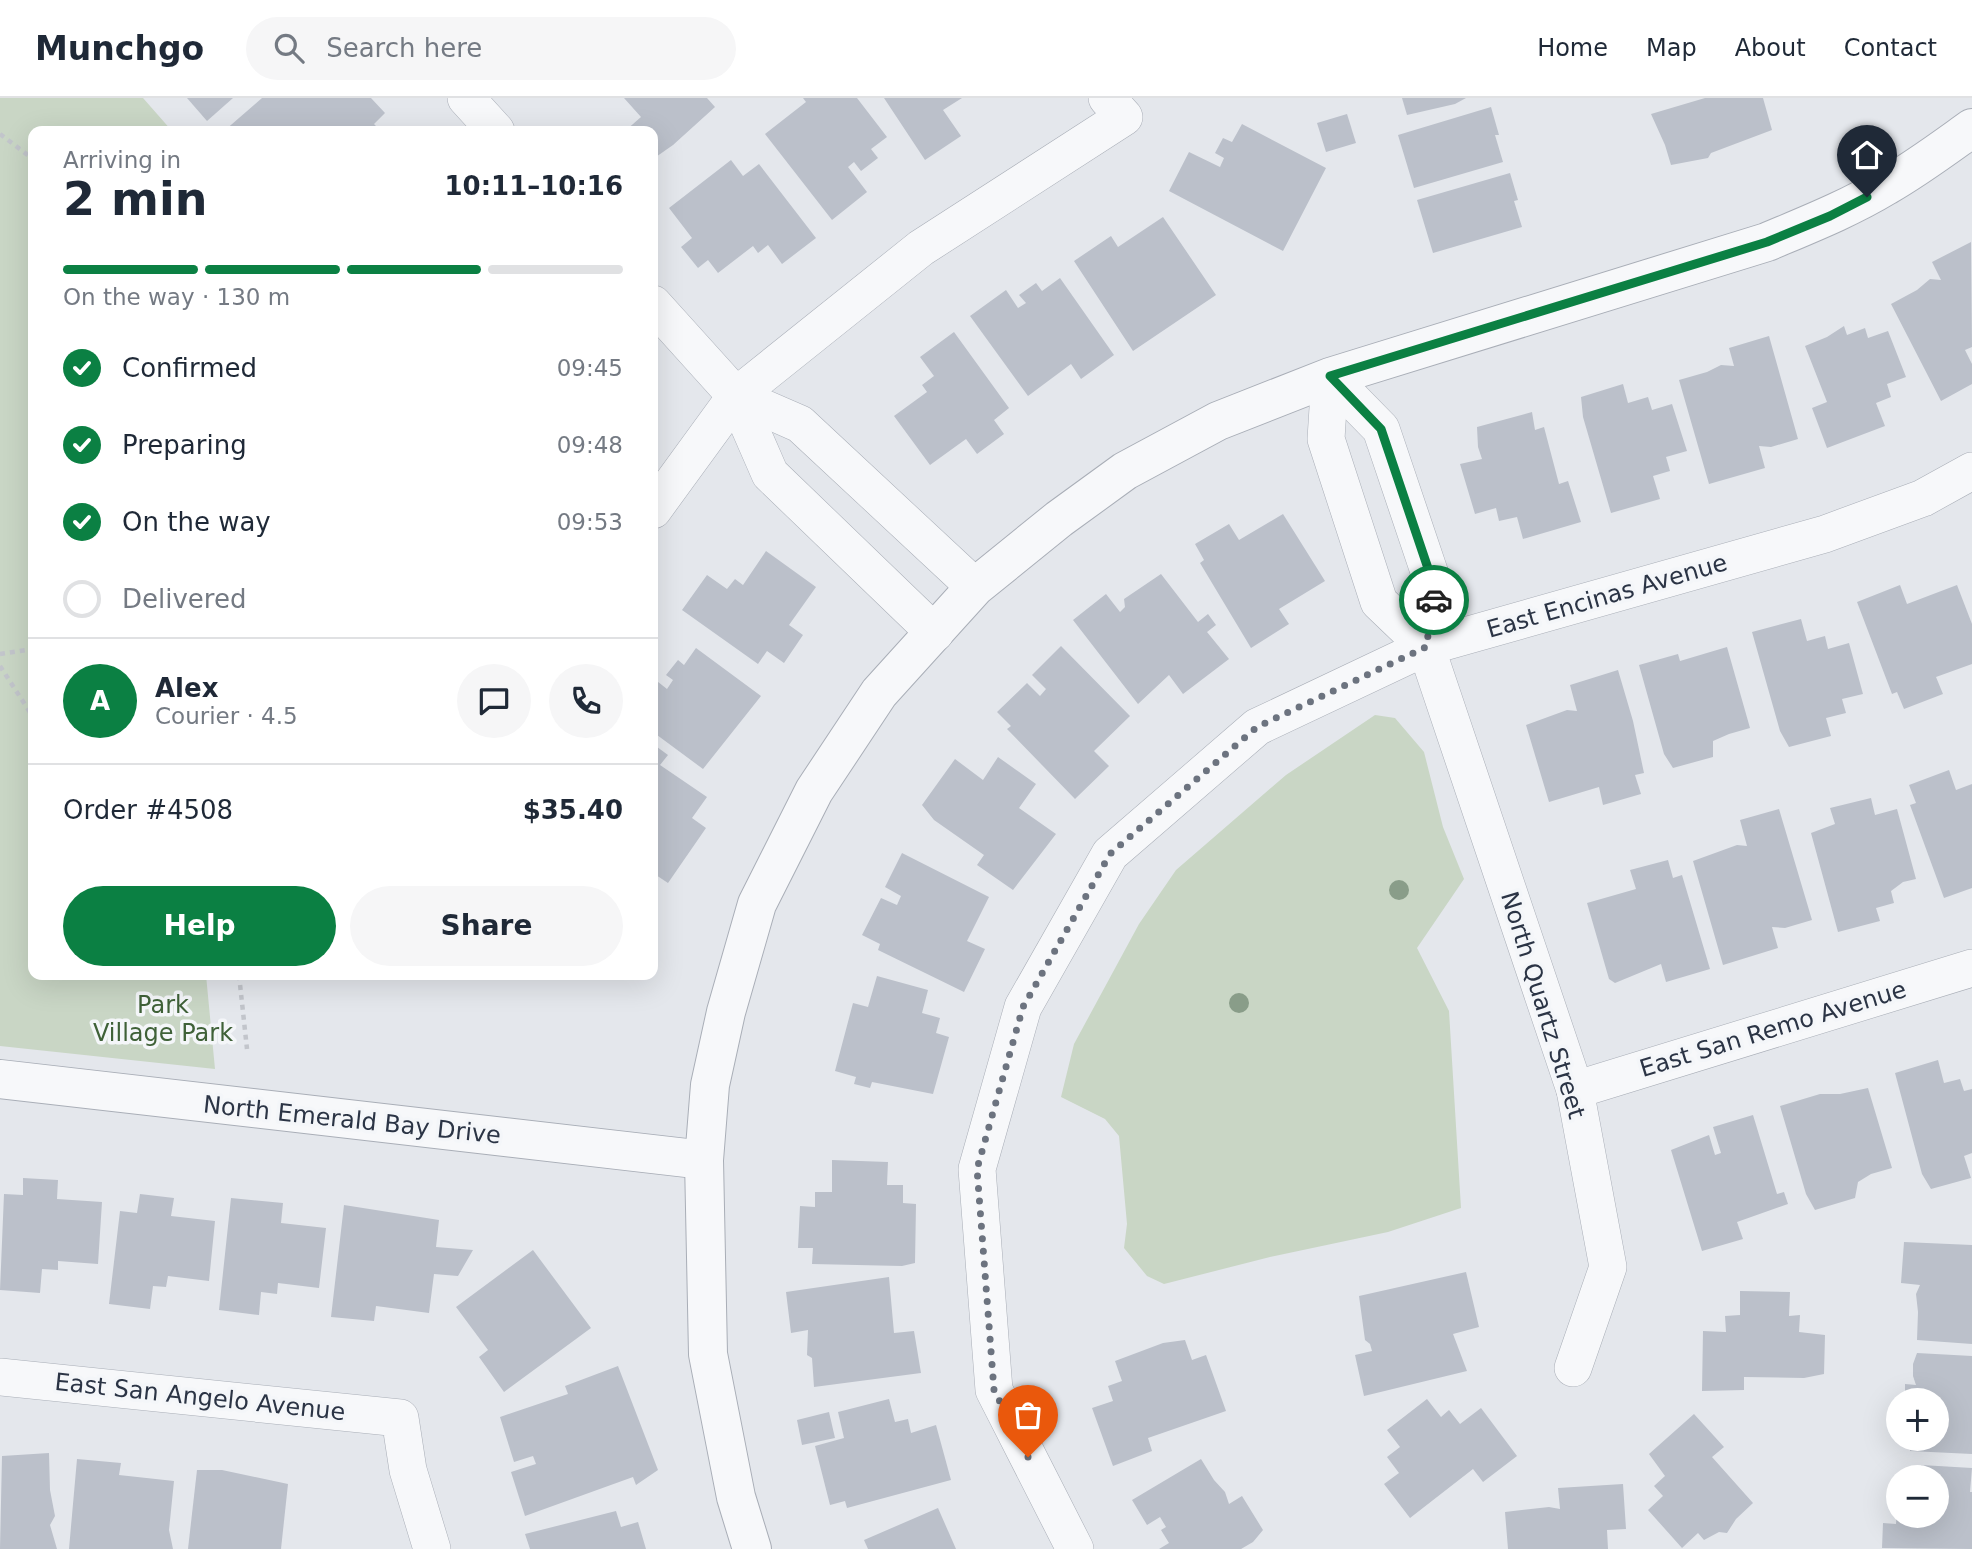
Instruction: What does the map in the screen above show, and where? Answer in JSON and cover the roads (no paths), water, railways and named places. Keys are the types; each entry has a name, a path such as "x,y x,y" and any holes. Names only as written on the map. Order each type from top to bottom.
{"street":[{"path":"466,98 491,126"},
{"path":"658,503 736,396 921,248 1115,107"},
{"path":"752,1549 736,1497 708,1354 704,1160 710,1085 726,1012 757,904 814,791 879,693 975,587 1059,519 1125,471 1218,421 1330,376 1767,242 1830,216 1885,187 1972,128"},
{"path":"658,310 736,396 770,474 935,633"},
{"name":"North Quartz Street","path":"1330,376 1381,429 1436,592 1426,647"},
{"name":"North Quartz Street","path":"1330,376 1326,439 1379,602 1426,647 1575,1090 1608,1267 1573,1368"},
{"path":"736,396 800,424 975,587"},
{"name":"East Encinas Avenue","path":"1074,1548 994,1390 977,1169 1023,1007 1110,854 1257,727 1426,647 1825,534 1923,498 1972,471"},
{"name":"East San Remo Avenue","path":"1575,1090 1972,968"},
{"name":"North Emerald Bay Drive","path":"0,1079 704,1160"},
{"name":"East San Angelo Avenue","path":"0,1377 400,1418 408,1470 432,1549"}],"park label":[{"name":"Park Village Park","path":"163,1019"}]}
